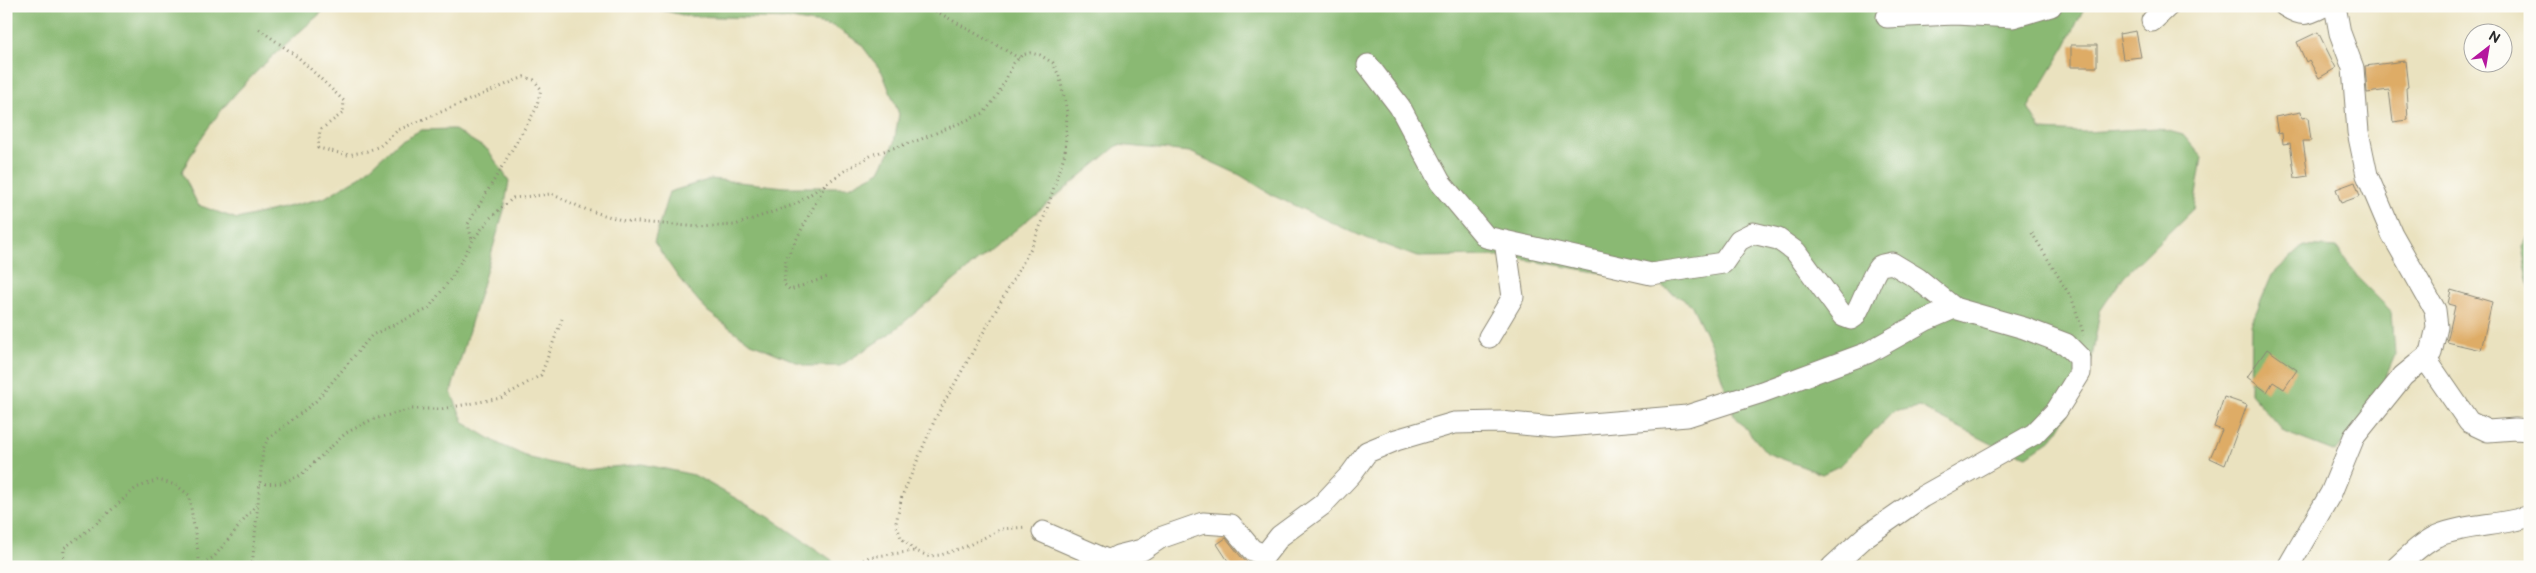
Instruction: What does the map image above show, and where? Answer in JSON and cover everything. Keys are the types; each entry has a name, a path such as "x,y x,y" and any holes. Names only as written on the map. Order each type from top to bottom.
{"street":[{"path":"1887,17 1955,14 2013,17 2051,6"},
{"path":"2152,21 2168,6"},
{"path":"2285,6 2300,15 2310,13 2324,6"},
{"path":"2288,567 2331,493 2354,437 2403,376 2431,353 2437,327 2435,310 2392,234 2366,175 2358,132 2352,68 2340,33 2335,6"},
{"path":"1368,64 1400,106 1440,182 1486,237 1651,274 1723,263 1739,240 1753,233 1778,239 1796,252 1843,316 1850,319 1854,317 1866,296 1875,271 1881,266 1892,263 1917,278 1954,308 2024,328 2066,344 2080,358 2080,372 2057,410 2034,434 1922,497 1866,536 1832,567"},
{"path":"1490,336 1513,297 1505,241"},
{"path":"1043,532 1109,561 1118,556 1142,550 1160,538 1203,523 1231,525 1252,550 1265,555 1280,536 1322,505 1367,452 1396,440 1454,423 1500,422 1554,427 1687,416 1762,392 1867,354 1926,320 1954,308"},
{"path":"2425,358 2469,422 2488,431 2530,430"},
{"path":"2396,567 2436,536 2448,532 2514,522 2530,516"}],"path":[{"path":"927,6 1019,58"},
{"path":"259,29 299,58 344,101 343,113 320,130 318,138 318,148 337,154 348,155 367,151 380,146 398,130 524,77 534,80 541,89 536,108 468,224 473,240"},
{"path":"252,567 263,449 268,439 316,401 372,335 428,309 452,277 473,240 490,218 513,198 551,194 587,210 625,221 700,227 734,226 773,214 796,204 874,154 920,140 984,113 997,96 1019,58 1030,53 1040,55 1053,63 1060,78 1067,112 1065,153 1045,215 1031,248 936,417 902,496 896,524 901,538 916,550 928,556 941,555 1002,529 1026,527 1043,532"},
{"path":"826,183 786,259 784,284 790,290 830,276"},
{"path":"2032,232 2072,299 2084,332 2080,358"},
{"path":"260,484 282,483 302,475 346,433 370,420 411,409 441,409 501,398 541,375 562,320"},
{"path":"63,567 64,548 92,528 136,488 158,480 176,485 189,495 200,565 214,557 258,503"},
{"path":"850,567 869,557 916,550"}],"green space":[{"path":"6,6 329,6 266,62 228,102 211,124 182,172 198,205 237,219 324,198 361,176 398,142 421,130 453,129 488,150 509,181 504,210 451,392 464,423 499,444 530,458 583,470 642,464 694,475 769,517 842,567 6,567"},
{"path":"644,6 2085,6 2066,45 2028,108 2041,130 2084,132 2158,128 2183,135 2202,157 2194,208 2124,276 2100,311 2091,364 2074,404 2053,438 2027,456 2000,448 1919,407 1893,412 1841,465 1822,474 1767,453 1734,415 1711,345 1691,304 1655,282 1504,256 1417,257 1361,236 1276,197 1240,175 1190,152 1118,145 892,332 840,366 806,366 749,342 707,311 678,277 654,242 669,192 711,179 785,187 849,187 880,171 894,143 899,114 882,72 860,43 833,26 791,19 687,16"},
{"path":"2530,235 2530,290 2522,247"},
{"path":"2303,246 2337,248 2359,279 2392,312 2395,355 2375,403 2336,452 2284,432 2250,393 2251,324 2272,275"}],"building":[{"path":"2136,31 2141,57 2123,59 2119,34"},
{"path":"2318,32 2336,68 2319,78 2309,60 2306,62 2297,42"},
{"path":"2071,45 2097,45 2097,67 2071,67"},
{"path":"2405,61 2408,87 2406,88 2408,120 2393,122 2389,90 2367,93 2365,66"},
{"path":"2301,112 2302,118 2308,117 2311,141 2303,141 2308,176 2295,178 2290,143 2283,144 2282,133 2278,134 2275,117"},
{"path":"2355,182 2360,196 2341,203 2336,189"},
{"path":"2451,290 2492,302 2481,350 2447,342 2455,306 2448,304"},
{"path":"2267,349 2297,370 2284,389 2273,382 2267,392 2247,377"},
{"path":"2224,397 2247,405 2225,465 2210,458 2222,430 2214,427"},
{"path":"1226,538 1242,558 1253,567 1232,567 1217,544"}]}
